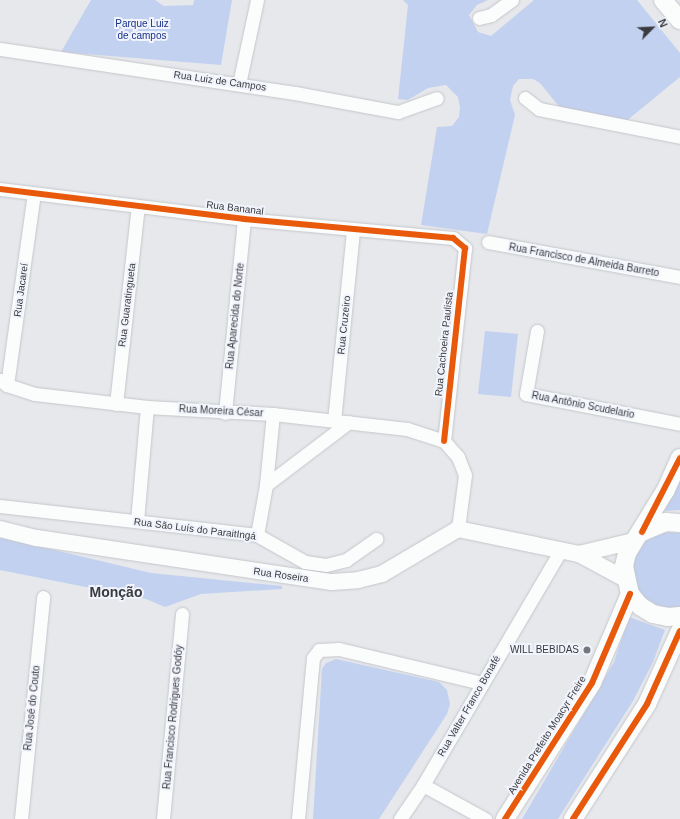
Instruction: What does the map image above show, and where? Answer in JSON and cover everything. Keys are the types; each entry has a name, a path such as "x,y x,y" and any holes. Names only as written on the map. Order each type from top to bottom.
{"main road":[{"path":"663,0 680,20"},
{"name":"Avenida Prefeito Moacyr Freire","path":"504,819 592,683 628,586 624,566 638,536 680,458"},
{"path":"638,536 666,522 680,523"},
{"path":"628,586 640,606 653,614 668,617 680,616"},
{"path":"573,819 647,704 680,631"}],"street":[{"path":"239,84 257,0"},
{"path":"479,18 491,15 512,0"},
{"name":"Rua Luiz de Campos","path":"0,49 239,84 398,112 437,98"},
{"path":"525,98 539,109 680,137"},
{"name":"Rua Bananal","path":"0,188 34,194 244,219 453,238 465,248"},
{"name":"Rua Jacareí","path":"4,383 34,194"},
{"name":"Rua Guaratingueta","path":"116,404 138,206"},
{"name":"Rua Aparecida do Norte","path":"225,413 244,219"},
{"name":"Rua Cruzeiro","path":"334,420 353,230"},
{"name":"Rua Francisco de Almeida Barreto","path":"488,242 680,277"},
{"name":"Rua Cachoeira Paulista","path":"444,441 465,248"},
{"name":"Rua Antônio Scudelario","path":"537,331 526,394 680,424"},
{"name":"Rua Moreira César","path":"4,383 35,394 116,404 225,413 274,414 408,429 444,441"},
{"path":"137,521 147,407"},
{"path":"257,535 266,484 274,414"},
{"path":"266,484 349,422"},
{"path":"444,441 458,458 465,474 458,529 579,554 628,586"},
{"name":"Rua São Luís do ParaitIngá","path":"0,506 257,535 305,562 326,565 346,560 376,539"},
{"name":"Rua Roseira","path":"0,528 37,538 332,582 358,580 382,574 458,529"},
{"path":"579,554 638,536"},
{"name":"Rua Valter Franco Bonafé","path":"400,819 423,784 560,550"},
{"name":"Rua José do Couto","path":"21,819 43,597"},
{"name":"Rua Francisco Rodrigues Godóy","path":"163,819 182,614"},
{"path":"298,819 313,658 319,650 339,649 482,682"},
{"path":"423,784 485,819"}],"green space":[{"name":"Parque Luiz de campos","path":"91,0 155,0 164,6 193,5 194,0 232,0 221,65 61,52"},
{"path":"403,0 488,0 477,5 469,15 478,32 491,36 534,0 637,0 680,53 680,77 625,122 561,109 540,83 533,79 519,79 513,86 510,100 515,115 487,234 421,225 437,127 452,126 459,117 460,108 458,97 446,85 428,88 408,100 398,99 408,5"},
{"path":"485,331 518,334 511,397 478,394"},
{"path":"680,480 680,510 664,511"},
{"path":"671,532 680,533 680,610 657,609 637,591 632,564 637,551 646,541 658,534"},
{"path":"0,537 151,573 282,586 282,589 201,594 165,607 146,599 0,570"},
{"path":"629,617 665,630 653,662 633,701 558,819 522,819 614,662"},
{"path":"336,659 439,682 447,690 450,704 447,714 379,819 313,819 322,669 326,663"}],"cycle path":[{"path":"0,189 244,219 453,238 465,248 444,441"},
{"path":"642,532 680,458"},
{"path":"505,819 592,683 630,594"},
{"path":"573,819 647,704 680,631"}],"place":[{"name":"WILL BEBIDAS","path":"587,650"}],"district":[{"name":"Monção","path":"116,592"}]}
